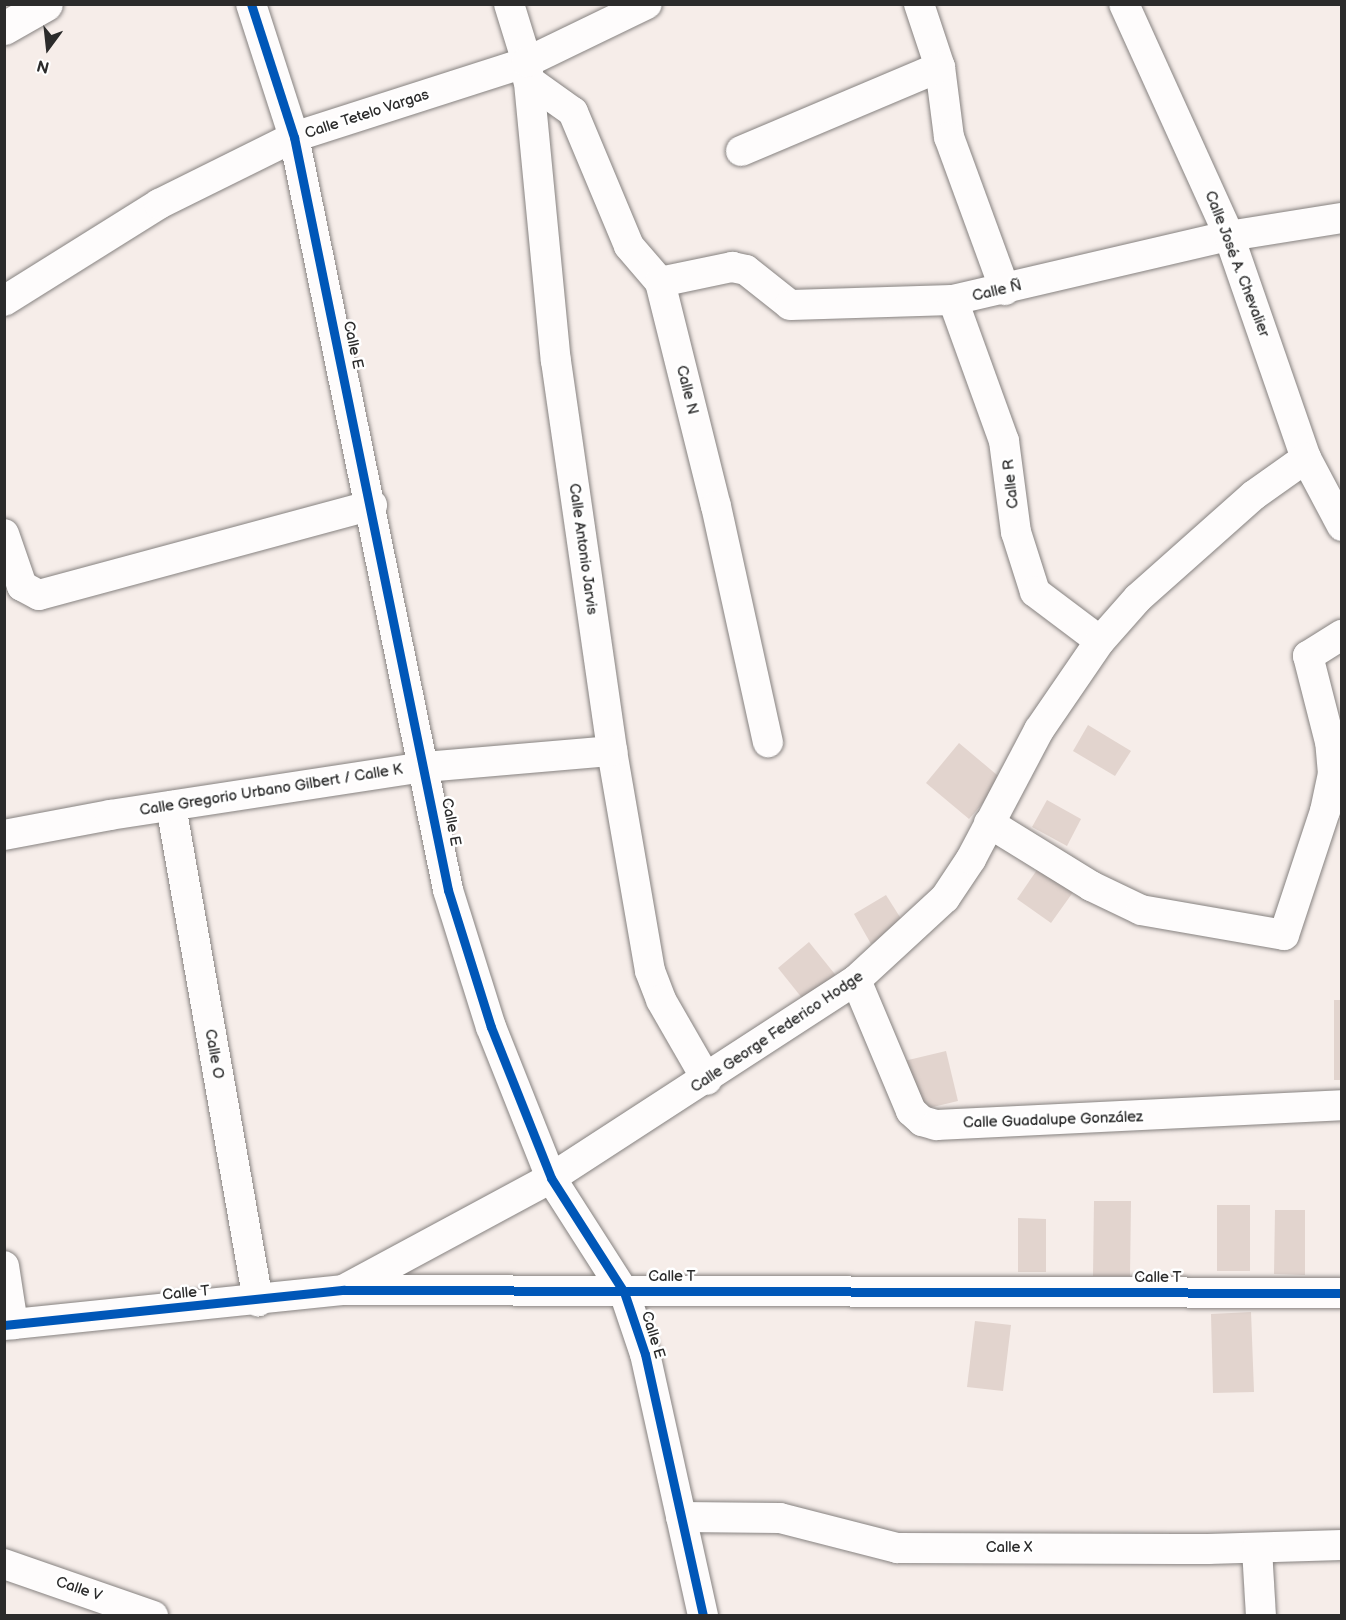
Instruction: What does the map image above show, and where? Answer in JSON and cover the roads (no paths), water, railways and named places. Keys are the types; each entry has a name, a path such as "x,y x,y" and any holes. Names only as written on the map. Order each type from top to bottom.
{"main road":[{"path":"4,28 46,4"}],"street":[{"name":"Calle E","path":"251,4 294,137 372,505 448,890 491,1027 551,1178 624,1292 645,1354 703,1616"},
{"name":"Calle Antonio Jarvis","path":"509,4 527,71 556,361 612,751 654,987 707,1080"},
{"name":"Calle Tetelo Vargas","path":"4,301 159,204 294,137 527,71 647,4"},
{"path":"919,4 940,67 949,137 1005,290"},
{"name":"Calle José A. Chevalier","path":"1124,4 1229,236 1306,458 1341,526"},
{"path":"741,151 940,67"},
{"name":"Calle N","path":"527,71 573,112 629,246 660,282 717,506 768,742"},
{"name":"Calle Ñ","path":"660,282 732,267 746,270 790,305 953,300 1005,290 1229,236 1341,218"},
{"name":"Calle R","path":"953,300 1004,441 1016,532 1035,592 1100,641"},
{"name":"Calle George Federico Hodge","path":"344,1290 551,1178 707,1080 856,980 945,898 1039,730 1100,641 1138,598 1245,503 1306,458"},
{"path":"4,534 22,586 39,595 372,505"},
{"path":"989,823 1091,886 1141,910 1284,935 1325,811 1333,774 1330,742 1308,656 1341,635"},
{"name":"Calle Gregorio Urbano Gilbert / Calle K","path":"4,835 171,806 425,767 612,751"},
{"name":"Calle O","path":"171,806 258,1301"},
{"name":"Calle Guadalupe González","path":"856,980 911,1112 929,1123 1341,1105"},
{"path":"4,1266 9,1325"},
{"name":"Calle T","path":"9,1325 258,1301 344,1290 1341,1293"},
{"name":"Calle X","path":"681,1517 780,1518 897,1548 1257,1549 1341,1545"},
{"path":"1257,1549 1262,1616"},
{"name":"Calle V","path":"4,1564 153,1616"}]}
